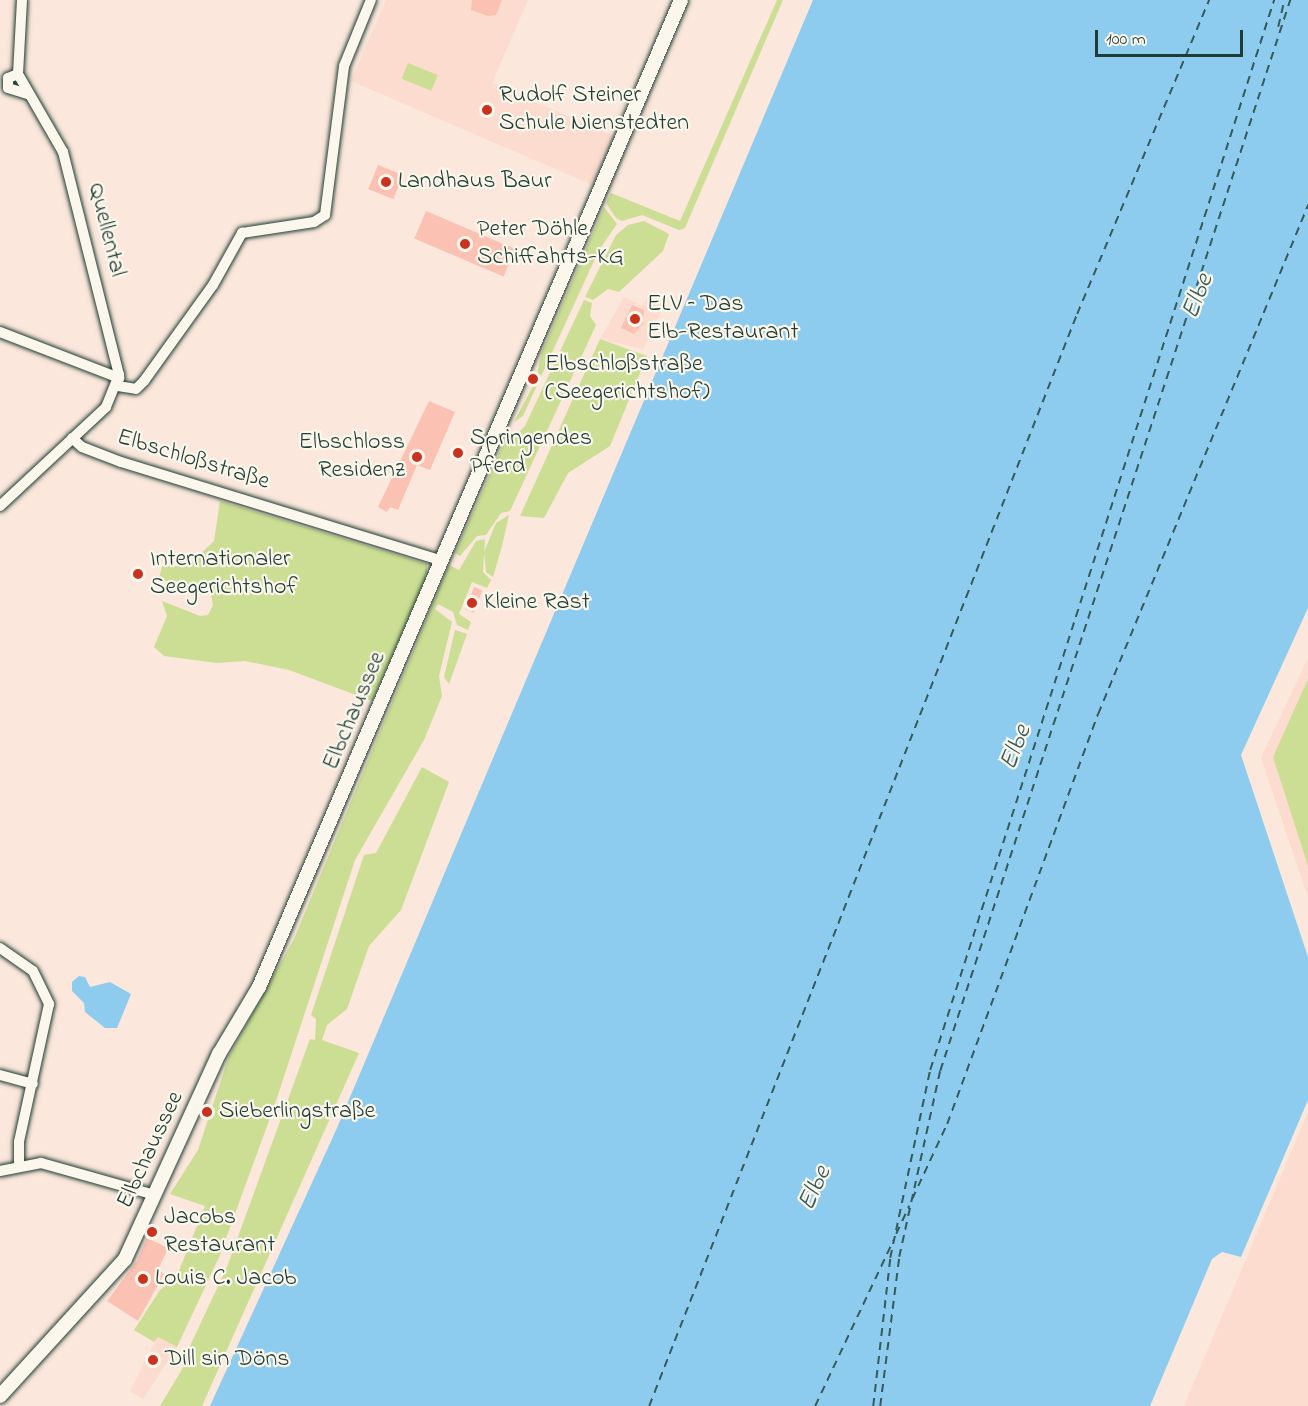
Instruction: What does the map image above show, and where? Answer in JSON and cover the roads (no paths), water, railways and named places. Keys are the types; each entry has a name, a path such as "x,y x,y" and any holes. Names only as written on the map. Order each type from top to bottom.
{"main road":[{"name":"Elbchaussee","path":"0,1396 120,1267 219,1053 279,945 681,0"}],"street":[{"name":"Quellental","path":"22,0 18,74 63,152 117,359 118,382"},
{"path":"0,332 136,389 213,285 242,233 314,222 325,215 344,66 371,0"},
{"name":"Quellental","path":"18,74 8,78 8,88 28,94"},
{"path":"0,506 106,407 118,382"},
{"name":"Elbschloßstraße","path":"72,438 82,447 121,462 442,561"},
{"path":"0,948 33,971 49,1004 19,1142 19,1165"},
{"path":"0,1075 33,1084"},
{"path":"0,1171 19,1165 50,1165 155,1195"}],"water":[{"name":"Elbe","path":"813,0 1308,0 1308,608 1241,755 1308,957 1308,1100 1241,1257 1222,1252 1212,1259 1150,1406 210,1406 337,1128"},
{"path":"79,976 85,977 90,987 110,982 131,994 117,1028 105,1028 85,1012 84,1003 72,991 72,982"}],"place":[{"name":"Rudolf Steiner Schule Nienstedten","path":"487,110"},
{"name":"Landhaus Baur","path":"386,182"},
{"name":"Peter Döhle Schiffahrts-KG","path":"465,244"},
{"name":"ELV – Das Elb-Restaurant","path":"635,319"},
{"name":"Elbschloßstraße (Seegerichtshof)","path":"533,379"},
{"name":"Springendes Pferd","path":"458,453"},
{"name":"Elbschloss Residenz","path":"417,457"},
{"name":"Internationaler Seegerichtshof","path":"138,574"},
{"name":"Kleine Rast","path":"472,603"},
{"name":"Sieberlingstraße","path":"207,1112"},
{"name":"Jacobs Restaurant","path":"152,1232"},
{"name":"Louis C. Jacob","path":"143,1279"},
{"name":"Dill sin Döns","path":"153,1360"}]}
